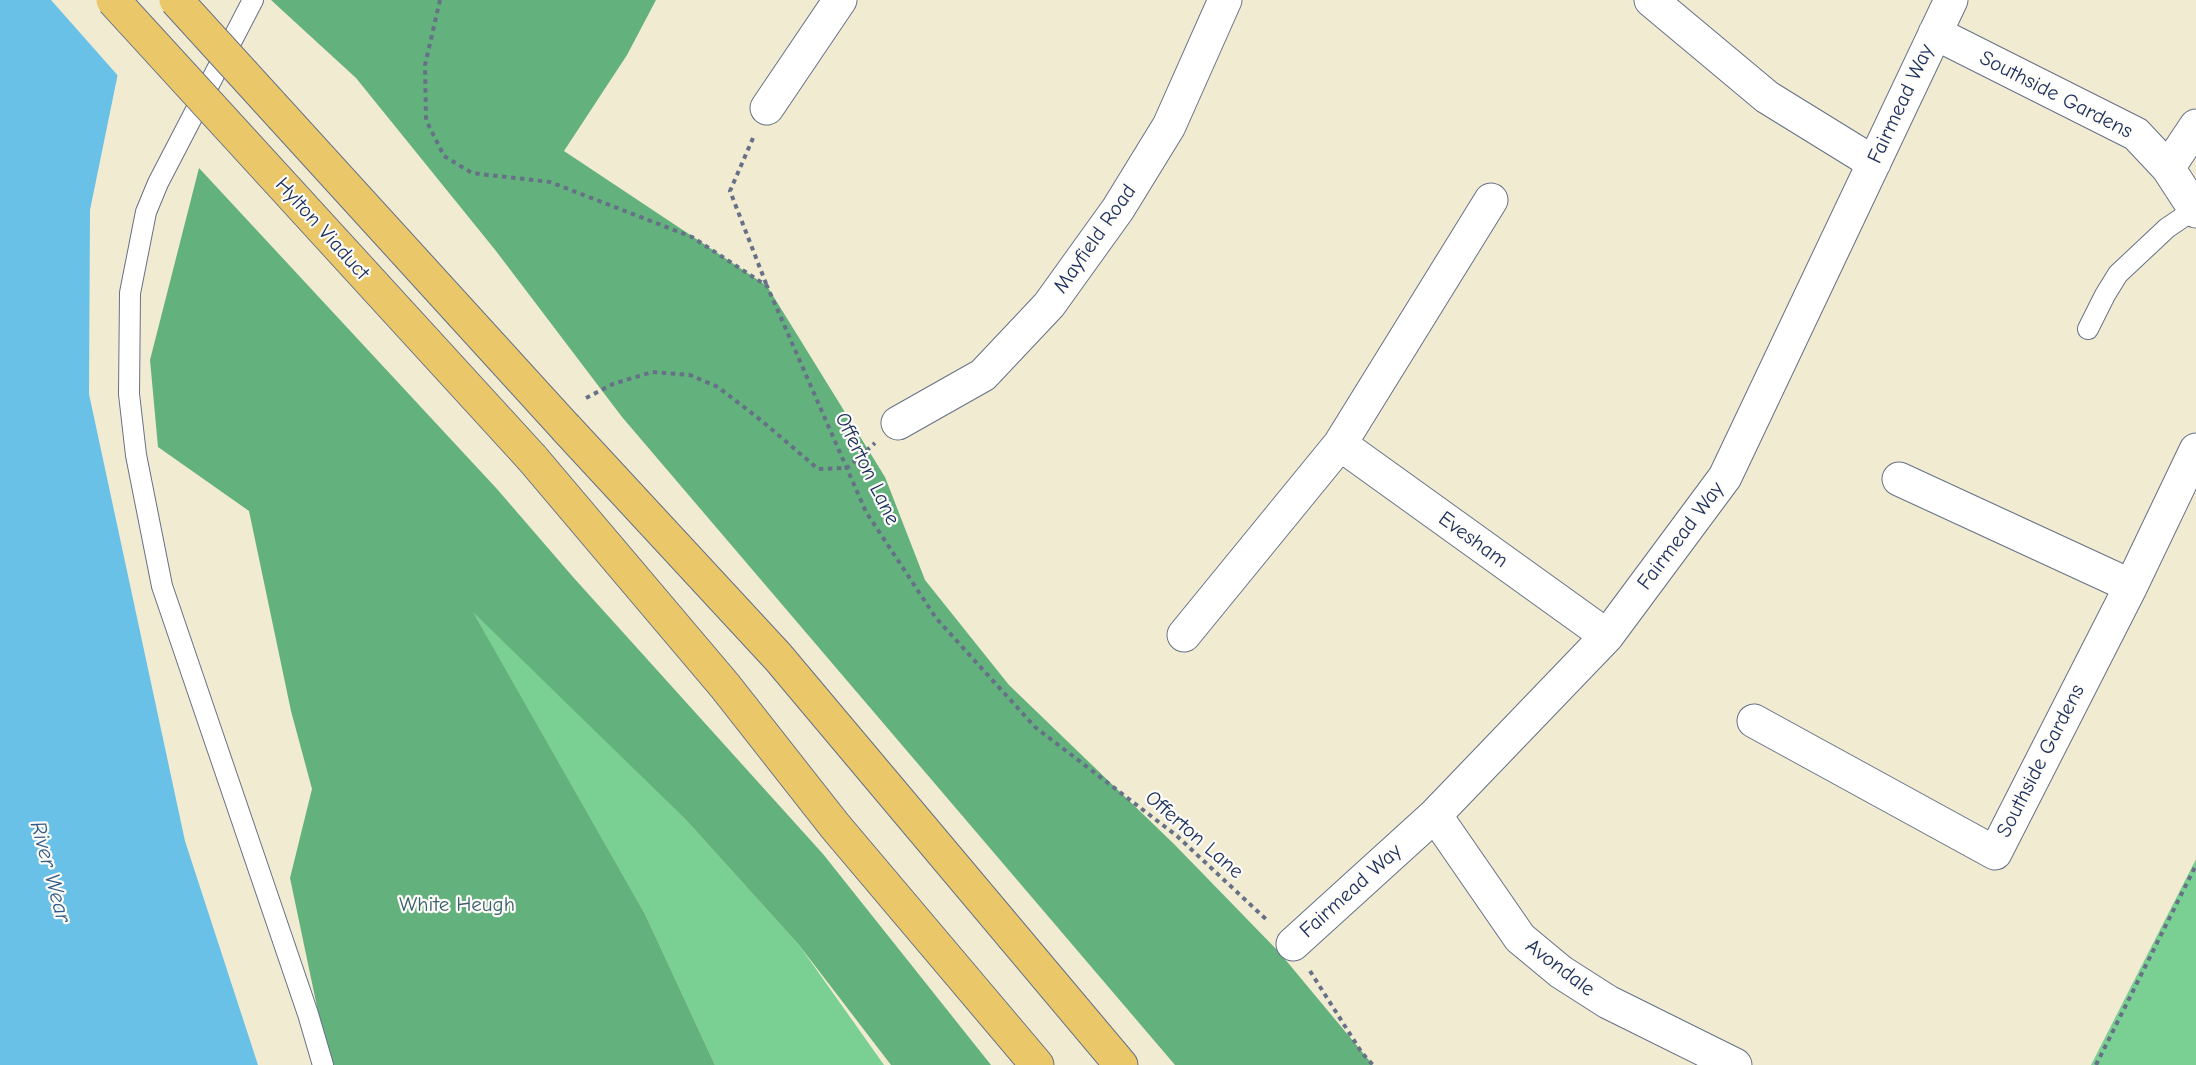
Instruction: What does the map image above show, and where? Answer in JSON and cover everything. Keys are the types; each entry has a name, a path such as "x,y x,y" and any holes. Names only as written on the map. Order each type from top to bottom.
{"highway":[{"name":"Hylton Viaduct","path":"113,0 532,458 725,686 835,825 1037,1065"},
{"path":"176,0 778,657 1121,1065"}],"street":[{"path":"767,108 840,0"},
{"name":"Mayfield Road","path":"898,423 983,375 1049,305 1118,209 1169,126 1226,0"},
{"path":"1652,0 1767,97 1874,163"},
{"name":"Fairmead Way","path":"1293,944 1435,815 1607,636 1725,477 1952,0"},
{"name":"Southside Gardens","path":"1935,33 2136,134 2168,168 2195,210"},
{"path":"2168,168 2196,126"},
{"path":"1184,635 1340,444 1491,200"},
{"name":"Evesham","path":"1340,444 1607,636"},
{"name":"Southside Gardens","path":"1754,721 1995,853 2131,586 2196,450"},
{"path":"1899,479 2131,586"},
{"name":"Avondale","path":"1435,815 1520,938 1561,972 1608,1002 1735,1065"}],"lane":[{"path":"253,0 158,183 146,212 130,293 129,394 136,455 162,586 308,1014 323,1065"},
{"path":"2088,330 2118,274 2167,228 2195,210"}],"path":[{"path":"440,0 425,65 426,120 444,156 472,173 550,182 692,237 767,286"},
{"name":"Offerton Lane","path":"767,108 730,191 767,286 866,512 936,618 1035,727 1177,836 1293,944 1362,1053 1373,1065"},
{"path":"586,398 613,384 652,372 690,375 718,387 818,469 847,468 898,423"},
{"path":"2096,1065 2196,865"}],"green space":[{"path":"271,0 656,0 627,55 564,151 767,286 885,477 925,580 1009,685 1174,844 1279,952 1373,1065 1175,1065 622,417 496,251 356,78"},
{"name":"White Heugh","path":"199,168 497,489 573,577 823,854 991,1065 891,1065 799,945 686,820 473,612 645,914 715,1065 334,1065 324,1040 290,878 312,789 291,711 249,511 158,447 150,360"},
{"path":"471,609 686,820 799,945 884,1065 715,1065 645,914"},
{"path":"2196,859 2196,1065 2091,1065"}],"water":[{"name":"River Wear","path":"0,0 133,0 90,210 89,394 185,841 258,1065 0,1065"}],"pier":[{"path":"51,0 136,0 120,78"}]}
